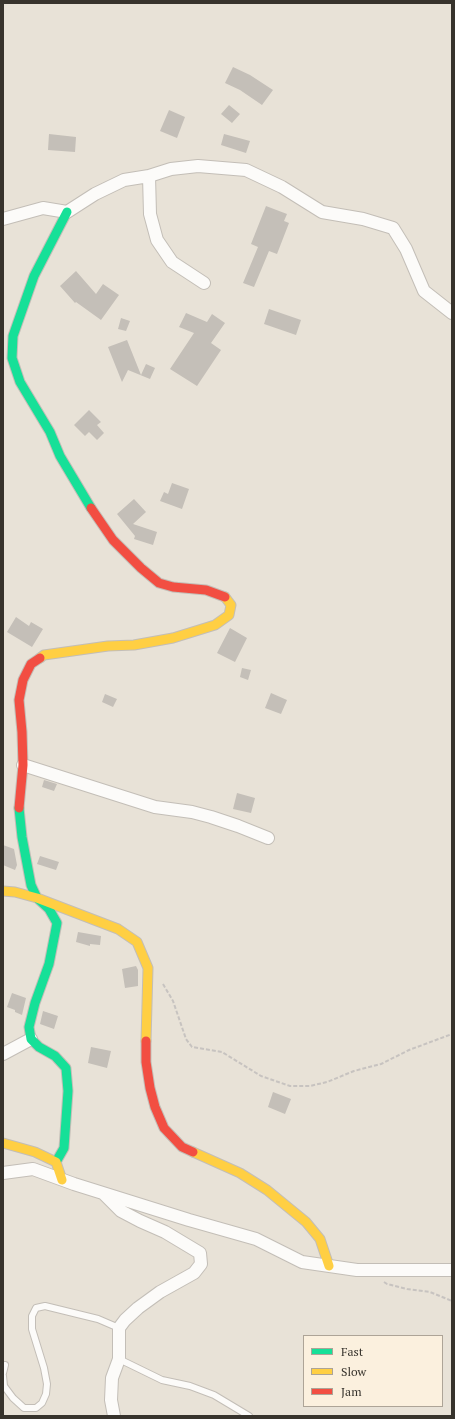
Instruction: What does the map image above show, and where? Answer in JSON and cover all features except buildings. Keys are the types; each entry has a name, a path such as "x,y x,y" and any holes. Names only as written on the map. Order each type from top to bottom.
{"street":[{"path":"56,1162 64,1148 68,1091 66,1068 55,1056 39,1047 31,1039 29,1027 35,1003 49,964 57,923 49,909 37,898 31,885 22,837 19,804 23,765 19,700 23,680 32,664 44,655 108,646 134,645 197,632 215,625 229,615 231,605 225,597 206,590 173,587 159,583 141,568 113,540 93,512 60,456 50,432 20,382 12,358 13,336 34,276 67,212 95,194 124,180 149,176 172,169 198,166 246,170 282,187 322,212 363,219 393,228 406,249 424,291 452,313"},
{"path":"149,176 150,214 157,240 172,262 204,283"},
{"path":"3,219 43,208 67,212"},
{"path":"23,765 155,807 192,812 211,817 268,838"},
{"path":"3,891 16,892 37,898 118,929 137,942 148,968 146,1062 155,1107 164,1128 182,1147 240,1173 267,1190 306,1222 320,1238 329,1266"},
{"path":"3,1054 31,1039"},
{"path":"3,1142 35,1152 56,1162 62,1180"},
{"path":"3,1172 33,1169 62,1180 189,1220 256,1239 302,1262 357,1270 452,1270"},
{"path":"103,1193 121,1211 165,1232 200,1253 201,1264 194,1273 160,1292 138,1308 119,1328 119,1358 112,1378 111,1400 114,1416"}],"lane":[{"path":"3,1376 4,1386 13,1398 24,1408 36,1408 42,1403 46,1394 47,1384 44,1368 32,1329 32,1316 36,1308 45,1306 98,1319 119,1328"},
{"path":"119,1358 162,1380 190,1386 214,1395 249,1416"},
{"path":"3,1373 5,1365"}],"path":[{"path":"148,968 160,980 173,1001 186,1039 192,1047 222,1052 261,1076 290,1086 310,1086 328,1082 354,1071 381,1064 409,1050 452,1034"},
{"path":"370,1270 388,1284 407,1289 430,1292 452,1301"}],"traffic: fast":[{"path":"67,212 34,276 13,336 12,358 20,382 50,432 60,456 91,508"},
{"path":"19,808 22,837 31,885 37,898 49,909 57,923 49,964 35,1003 29,1027 31,1039 39,1047 55,1056 66,1068 68,1091 64,1148 56,1162"}],"traffic: slow":[{"path":"40,658 44,655 108,646 134,645 173,638 215,625 229,615 231,605 225,597"},
{"path":"3,891 15,892 37,898 118,929 137,942 148,968 146,1041"},
{"path":"3,1143 35,1152 56,1162 62,1180"},
{"path":"193,1152 240,1173 267,1190 306,1222 320,1239 329,1266"}],"traffic: jam":[{"path":"91,508 113,540 141,568 159,583 173,587 206,590 225,597"},
{"path":"19,808 23,765 19,700 23,680 31,664 40,658"},
{"path":"146,1041 146,1062 155,1107 164,1128 182,1147 193,1152"}]}
